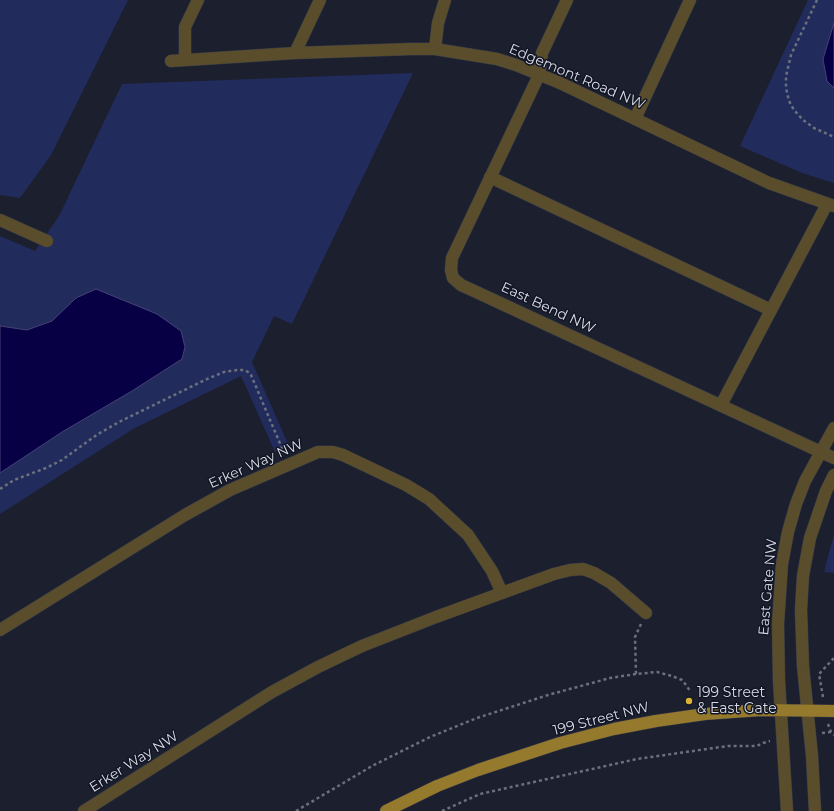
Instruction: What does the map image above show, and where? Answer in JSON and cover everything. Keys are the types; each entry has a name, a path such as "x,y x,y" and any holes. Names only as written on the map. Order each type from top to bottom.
{"main road":[{"name":"199 Street NW","path":"386,811 437,786 478,770 593,734 656,720 705,714 780,710 834,711"}],"street":[{"path":"185,60 185,27 198,0"},
{"path":"295,53 320,0"},
{"path":"435,49 438,23 445,0"},
{"name":"East Bend NW","path":"567,0 542,53 539,75 452,258 451,270 454,278 461,285 834,458"},
{"path":"635,119 690,0"},
{"name":"Edgemont Road NW","path":"171,61 295,53 435,49 497,59 539,75 770,183 830,205"},
{"path":"490,177 771,310"},
{"path":"721,405 771,310 830,205"},
{"path":"0,220 47,241"},
{"name":"East Gate NW","path":"787,811 780,710 778,624 782,564 788,532 796,504 805,482 834,428"},
{"name":"Erker Way NW","path":"0,630 185,515 230,490 318,452 332,452 343,455 429,499 468,535 492,571 502,593"},
{"path":"815,811 812,756 803,666 803,576 810,538 826,491 834,475"},
{"name":"Erker Way NW","path":"84,811 272,692 318,667 362,646 554,574 570,570 583,569 594,573 611,583 646,613"}],"path":[{"path":"817,0 791,55 786,76 786,88 789,101 794,110 803,120 814,128 834,137"},
{"path":"0,489 14,480 54,464 98,434 121,421 207,379 224,372 237,370 244,370 248,372 289,465"},
{"path":"636,674 635,637 646,613"},
{"path":"819,674 834,658"},
{"path":"296,811 372,766 437,734 477,718 548,695 610,678 657,672 682,680 690,691"},
{"path":"831,732 834,735"},
{"path":"442,811 480,794 637,759 728,746 757,746 763,742"}],"shaded area":[{"path":"0,0 128,0 51,155 20,198 0,195"},
{"path":"808,0 834,0 834,183 802,173 740,146"},
{"path":"834,23 834,88 827,81 823,59"},
{"path":"413,73 292,324 274,316 252,362 289,446 275,452 241,376 133,429 0,514 0,236 35,251 59,216 122,84"},
{"path":"96,289 157,314 181,331 185,347 182,359 132,391 62,432 0,473 0,326 27,330 52,321 76,298"},
{"path":"834,534 834,573 824,572"}],"place":[{"name":"199 Street & East Gate","path":"689,701"}]}
